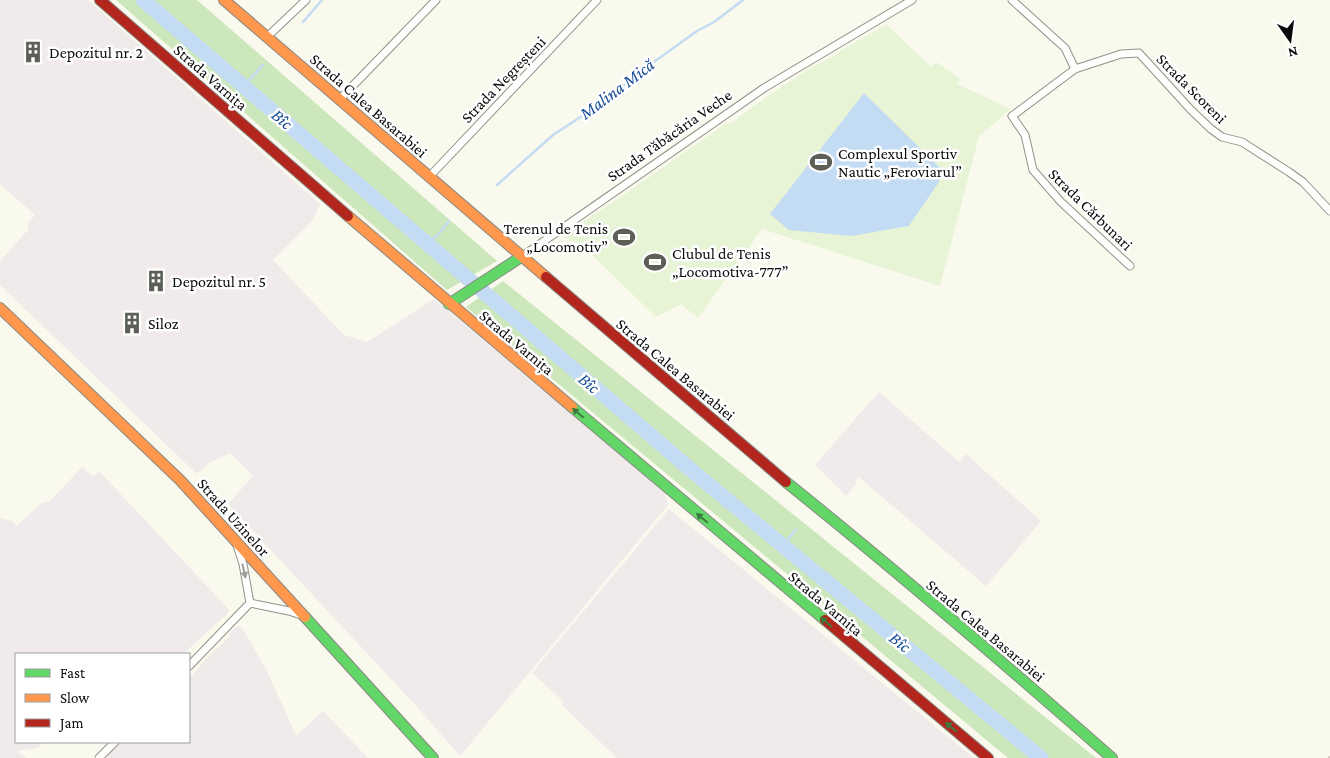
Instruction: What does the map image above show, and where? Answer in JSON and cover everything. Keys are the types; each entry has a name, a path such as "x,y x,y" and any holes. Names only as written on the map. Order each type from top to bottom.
{"main road":[{"name":"Strada Varnița","path":"100,0 988,758"},
{"name":"Strada Calea Basarabiei","path":"224,0 769,468 845,529 1112,758"},
{"name":"Strada Tăbăcăria Veche","path":"452,302 521,256"},
{"name":"Strada Uzinelor","path":"0,308 180,480 434,758"}],"street":[{"path":"267,37 306,0"},
{"path":"339,100 436,0"},
{"name":"Strada Negreșteni","path":"429,177 597,0"},
{"name":"Strada Tăbăcăria Veche","path":"521,256 764,88 903,2 912,0"},
{"path":"1012,0 1066,48 1075,69"},
{"name":"Strada Scoreni","path":"1075,69 1121,54 1139,53 1211,129 1222,136 1242,142 1289,172 1303,182 1330,211"},
{"name":"Strada Cărbunari","path":"1075,69 1012,116 1025,134 1033,170 1061,202 1130,266"},
{"path":"235,540 243,564 250,603"},
{"path":"250,603 305,616"},
{"path":"190,665 250,603"},
{"path":"99,758 114,743"}],"shaded area":[{"path":"0,0 88,0 320,204 313,220 273,260 344,335 367,342 434,299 665,493 668,505 460,756 418,708 228,504 253,476 230,453 209,463 197,474 0,285 0,261 28,230 28,223 35,215 0,184"},
{"path":"879,392 959,462 966,454 1041,521 986,586 859,477 855,481 857,483 846,496 815,465"},
{"path":"82,467 93,477 99,471 230,611 184,653 15,653 15,743 43,743 39,747 17,751 26,758 0,758 0,518 12,521 17,526 40,504 50,501"},
{"path":"669,509 974,758 617,758 562,705 564,702 532,673"},
{"path":"238,625 244,631 268,673 296,736 323,711 368,758 110,758 107,756 120,743 190,743 190,679 204,661 230,636 229,634"}],"green space":[{"path":"116,0 197,0 497,261 447,290"},
{"name":"Complexul Sportiv Nautic „Feroviarul”","path":"886,24 931,67 936,62 960,79 957,84 1011,109 979,136 940,286 762,229 698,318 681,304 656,317 584,247 562,236 789,82"},
{"path":"503,281 1096,758 1008,758 466,307"}],"water":[{"path":"864,93 945,173 909,226 851,236 789,230 770,214"}],"waterway":[{"name":"Bîc","path":"143,0 697,475 1041,758"},
{"path":"303,22 322,0"},
{"name":"Malina Mică","path":"497,185 553,135 599,105 651,64 743,0"},
{"path":"244,86 263,65"},
{"name":"Malina Mică","path":"425,241 436,237 449,221"},
{"path":"783,546 796,529"}],"traffic: fast":[{"path":"449,304 521,257"},
{"path":"572,407 825,620"},
{"path":"786,482 951,618 1112,758"},
{"path":"305,617 433,758"}],"traffic: slow":[{"path":"224,0 546,277"},
{"path":"348,216 572,407"},
{"path":"0,308 180,480 305,617"}],"traffic: jam":[{"path":"100,0 348,216"},
{"path":"546,277 786,482"},
{"path":"825,620 988,758"}],"place":[{"name":"Depozitul nr. 2","path":"33,52"},
{"name":"Complexul Sportiv Nautic „Feroviarul”","path":"821,162"},
{"name":"Terenul de Tenis „Locomotiv”","path":"624,237"},
{"name":"Clubul de Tenis „Locomotiva-777”","path":"655,262"},
{"name":"Depozitul nr. 5","path":"156,281"},
{"name":"Siloz","path":"132,323"}]}
